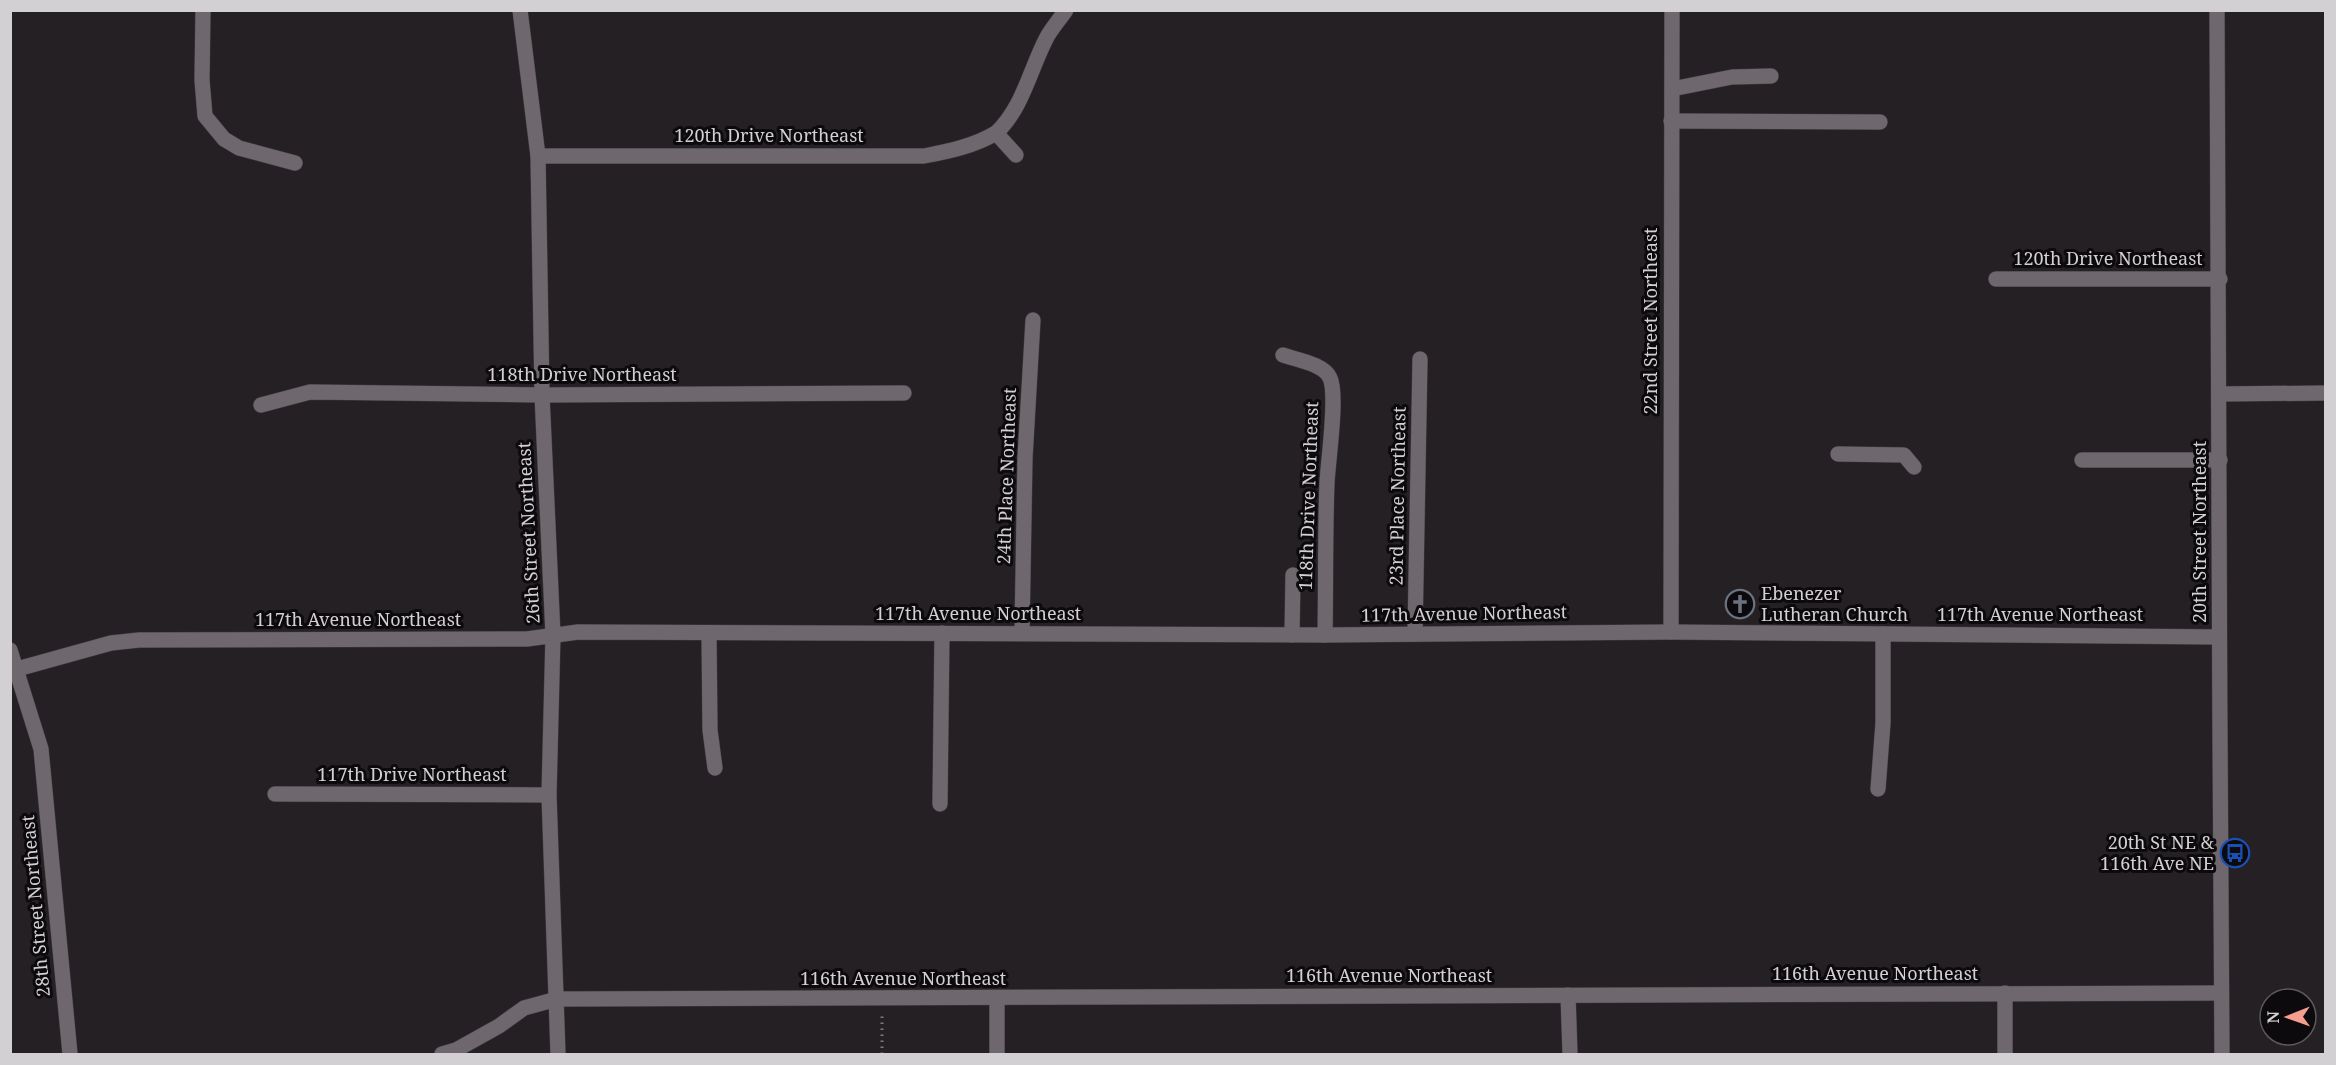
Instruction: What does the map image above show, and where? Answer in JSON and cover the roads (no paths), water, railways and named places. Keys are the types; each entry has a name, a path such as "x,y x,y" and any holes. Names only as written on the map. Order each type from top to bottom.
{"street":[{"path":"203,10 202,80 205,116 224,139 239,148 295,163"},
{"name":"26th Street Northeast","path":"519,10 538,156 542,396 553,635 549,795 558,1054"},
{"path":"1016,155 996,133 1005,124 1016,106 1047,36 1066,10"},
{"name":"22nd Street Northeast","path":"1671,632 1676,455 1671,121 1672,10"},
{"name":"20th Street Northeast","path":"2217,10 2220,279 2218,637 2222,1054"},
{"path":"1671,89 1732,77 1772,76"},
{"path":"1671,121 1880,122"},
{"name":"120th Drive Northeast","path":"538,156 924,156 960,149 983,141 996,133"},
{"name":"120th Drive Northeast","path":"1996,279 2220,279"},
{"name":"24th Place Northeast","path":"1022,632 1025,458 1033,320"},
{"name":"118th Drive Northeast","path":"1282,355 1323,368 1332,386 1327,484 1325,635"},
{"name":"23rd Place Northeast","path":"1415,634 1420,359"},
{"name":"118th Drive Northeast","path":"261,405 310,392 542,396 904,393"},
{"path":"2220,394 2325,393"},
{"path":"1838,454 1904,455 1914,467"},
{"path":"2082,460 2220,460"},
{"path":"1292,634 1293,574"},
{"name":"117th Avenue Northeast","path":"14,670 111,643 139,640 527,639 578,632 1325,635 1913,628 2218,637"},
{"path":"1878,789 1883,723 1879,630"},
{"path":"940,804 942,633"},
{"path":"710,634 710,730 715,768"},
{"name":"28th Street Northeast","path":"10,650 14,670 40,749 70,1054"},
{"name":"117th Drive Northeast","path":"275,794 549,795"},
{"path":"2005,993 2005,1054"},
{"name":"116th Avenue Northeast","path":"442,1054 456,1050 524,1008 557,999 2221,993"},
{"path":"1568,995 1570,1054"},
{"path":"997,999 997,1054"}],"place":[{"name":"Ebenezer Lutheran Church","path":"1740,604"},
{"name":"20th St NE & 116th Ave NE","path":"2235,853"}]}
